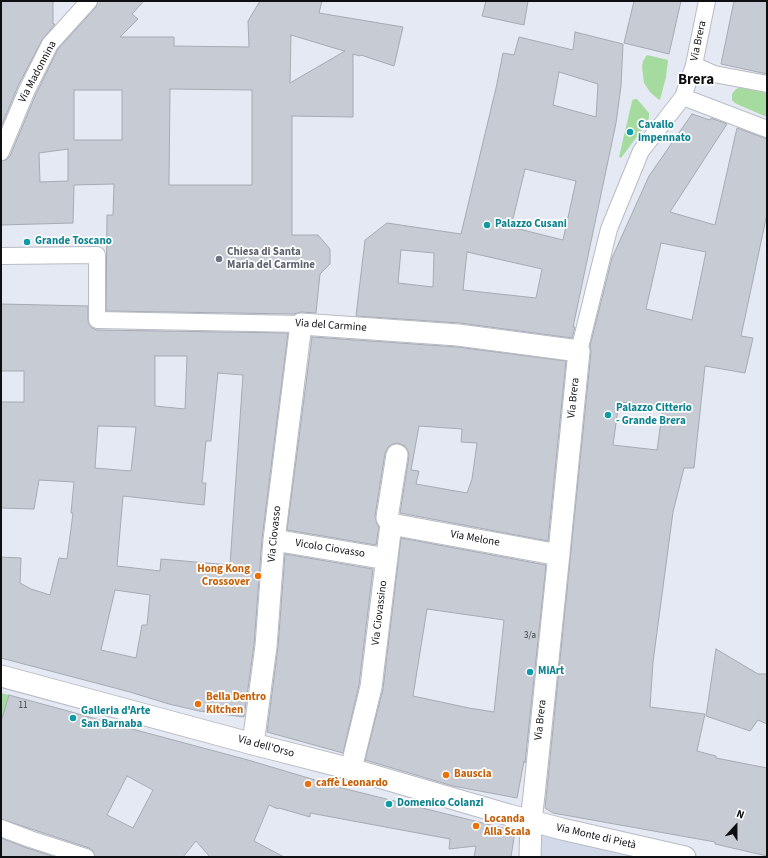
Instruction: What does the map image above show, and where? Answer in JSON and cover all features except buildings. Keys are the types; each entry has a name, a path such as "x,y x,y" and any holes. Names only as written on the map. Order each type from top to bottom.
{"street":[{"name":"Via Madonnina","path":"1,152 26,90 50,44 89,1"},
{"name":"Via Brera","path":"530,857 531,821 579,351 609,229 641,151 683,97 694,65 707,1"},
{"path":"694,65 714,74 767,84"},
{"path":"683,97 767,129"},
{"name":"Via del Carmine","path":"1,256 97,255 97,320 301,324 458,335 579,351"},
{"name":"Via Ciovasso","path":"253,744 266,646 274,540 301,324"},
{"name":"Via Ciovassino","path":"351,769 371,686 391,524 387,518 397,455"},
{"name":"Via Melone","path":"391,524 559,555"},
{"name":"Vicolo Ciovasso","path":"274,540 387,559"},
{"name":"Via dell'Orso","path":"1,676 351,769 531,821"},
{"name":"Via Monte di Pietà","path":"531,821 685,857"},
{"path":"1,828 86,857"}],"shaded area":[{"path":"532,821 684,857 531,857"}],"green space":[{"path":"647,55 668,60 666,77 660,100 650,92 644,83 642,67 643,61"},
{"path":"738,88 767,93 767,117 739,105 732,100 732,94"},
{"path":"637,99 649,113 648,122 621,158 619,157 632,101"},
{"path":"1,693 9,695 1,722"}],"place":[{"name":"Cavallo impennato","path":"630,132"},
{"name":"Palazzo Cusani","path":"487,225"},
{"name":"Grande Toscano","path":"27,242"},
{"name":"Chiesa di Santa Maria del Carmine","path":"219,259"},
{"name":"Palazzo Citterio - Grande Brera","path":"608,415"},
{"name":"Hong Kong Crossover","path":"258,576"},
{"name":"MiArt","path":"530,672"},
{"name":"Bella Dentro Kitchen","path":"198,704"},
{"name":"Galleria d'Arte San Barnaba","path":"73,718"},
{"name":"Bauscia","path":"446,775"},
{"name":"caffè Leonardo","path":"308,784"},
{"name":"Domenico Colanzi","path":"389,804"},
{"name":"Locanda Alla Scala","path":"476,826"}],"district":[{"name":"Brera","path":"696,81"}]}
